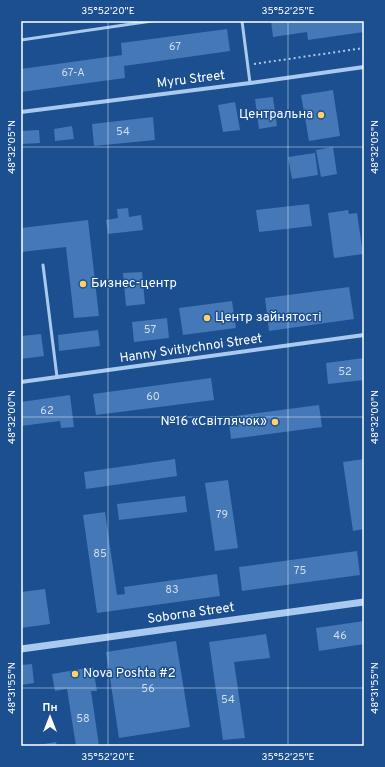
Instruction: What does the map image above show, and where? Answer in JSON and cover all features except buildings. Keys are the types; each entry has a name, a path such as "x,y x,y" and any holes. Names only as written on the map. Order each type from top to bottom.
{"street":[{"name":"Myru Street","path":"21,112 364,67"},
{"name":"Hanny Svitlychnoi Street","path":"21,382 364,335"},
{"name":"Soborna Street","path":"21,649 364,602"}],"lane":[{"path":"21,40 152,21"},
{"path":"242,21 250,83"},
{"path":"43,265 57,377"}],"path":[{"path":"248,64 364,48"}],"place":[{"name":"Центральна","path":"321,115"},
{"name":"Бизнес-центр","path":"83,284"},
{"name":"Центр зайнятості","path":"207,318"},
{"name":"№16 «Світлячок»","path":"275,422"},
{"name":"Nova Poshta #2","path":"75,674"}]}
